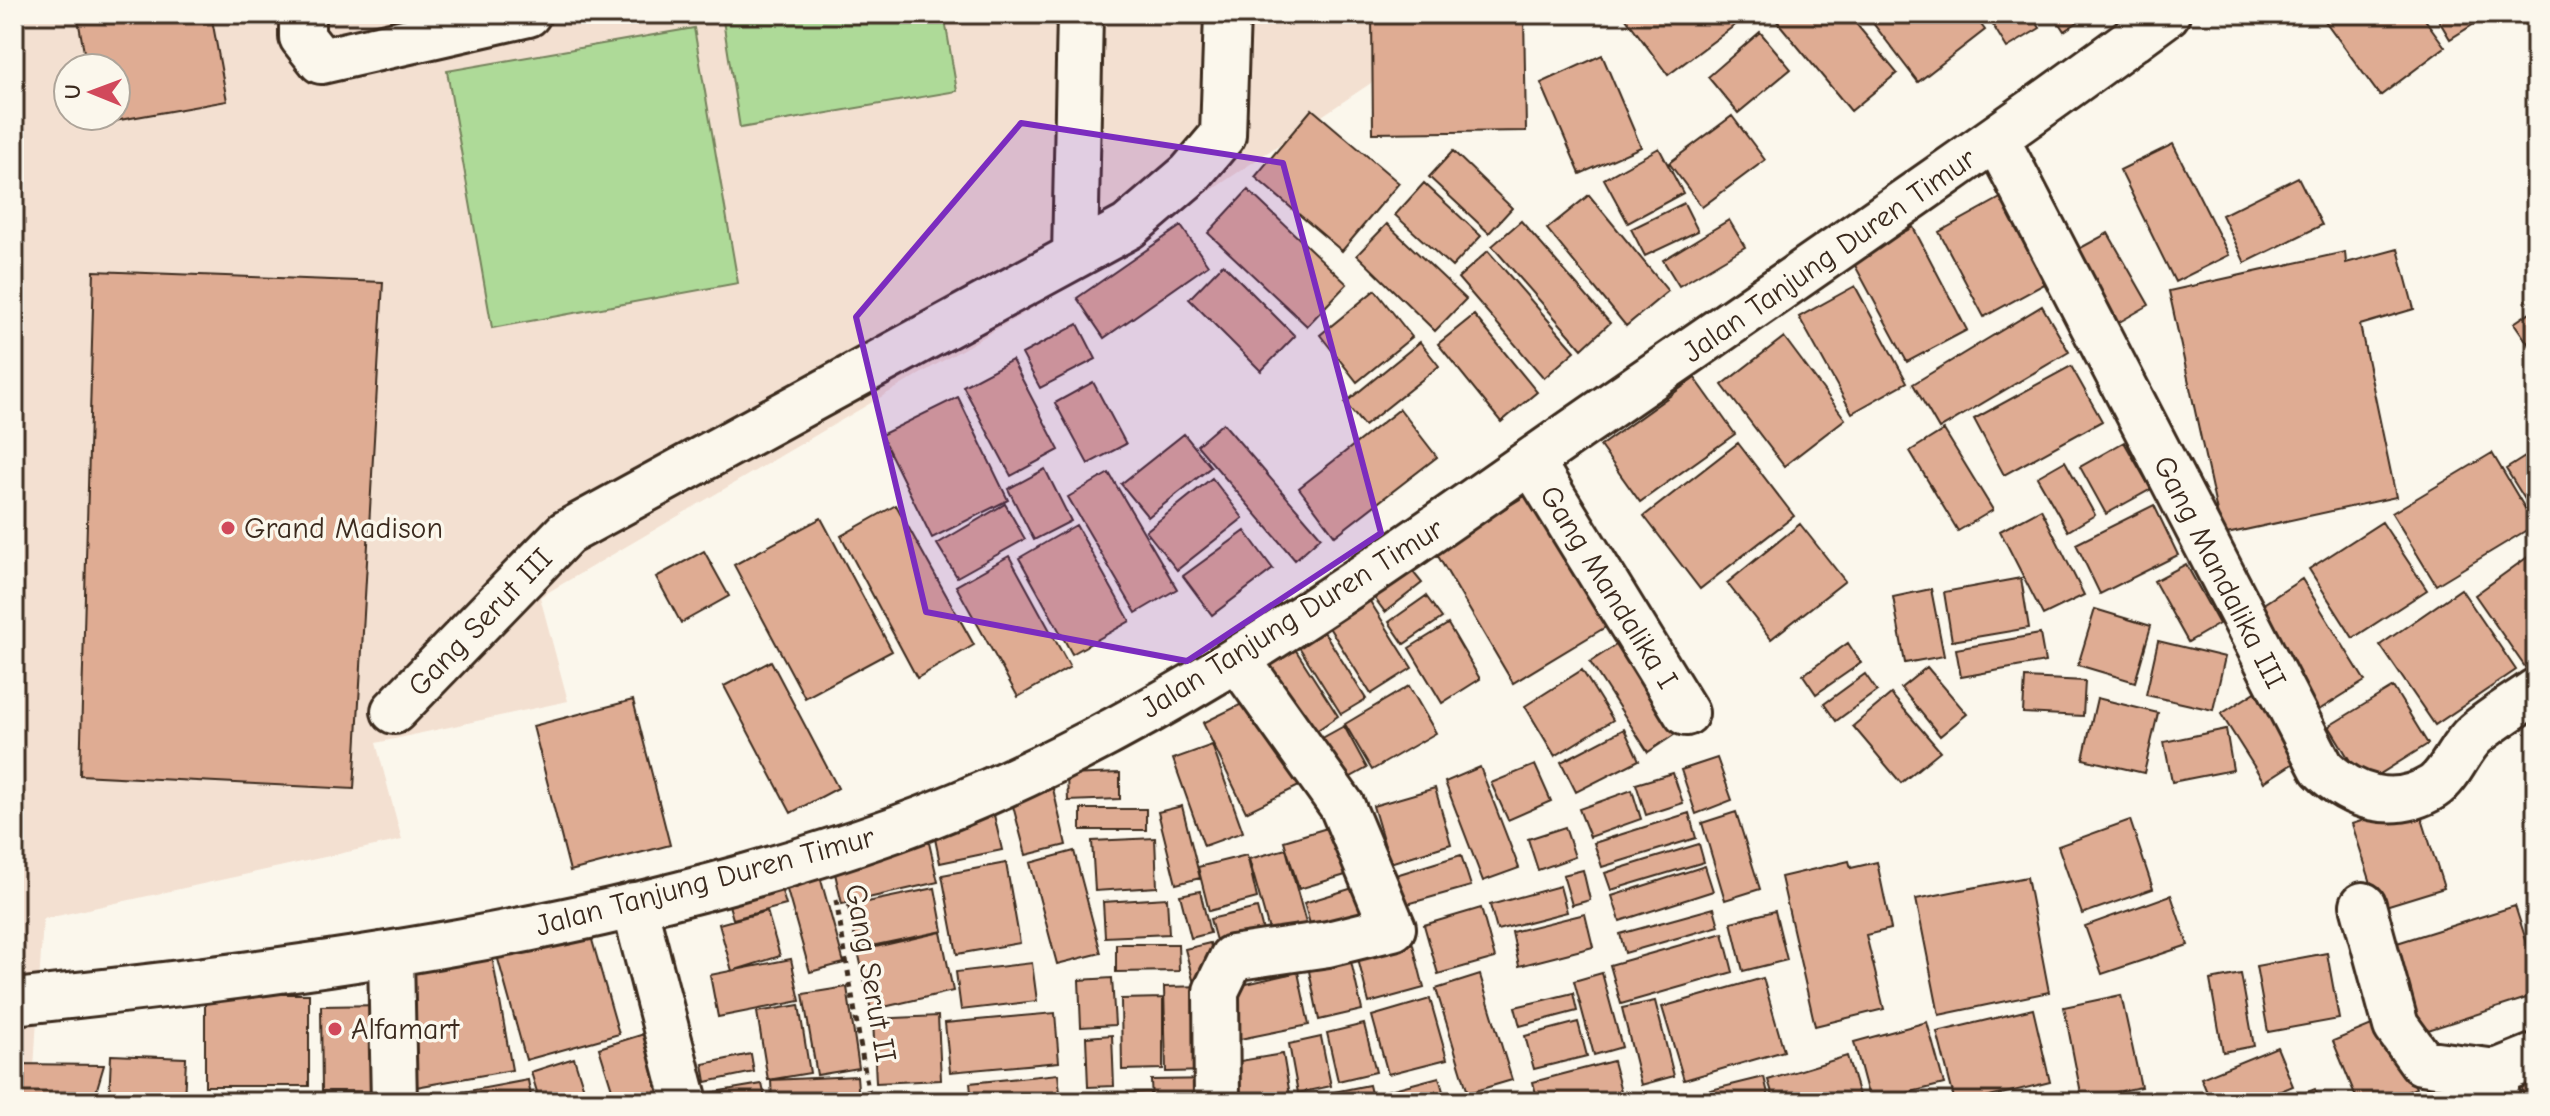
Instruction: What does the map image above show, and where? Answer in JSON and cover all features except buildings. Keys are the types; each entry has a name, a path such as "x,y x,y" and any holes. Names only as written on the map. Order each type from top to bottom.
{"street":[{"path":"302,14 302,37 321,61 528,14"},
{"path":"1075,256 1080,14"},
{"name":"Gang Serut III","path":"394,711 566,533 1128,227 1190,174 1223,135 1227,14"},
{"name":"Jalan Tanjung Duren Timur","path":"14,1002 391,956 634,905 828,852 897,828 1050,765 1238,660 1997,140 2167,14"},
{"name":"Gang Mandalika III","path":"1997,140 2322,768 2337,783 2365,799 2401,798 2435,786 2473,735 2536,691"},
{"name":"Gang Mandalika I","path":"1531,461 1686,713"},
{"path":"1217,1102 1216,991 1232,958 1328,944 1393,928 1342,806 1238,660"},
{"path":"634,905 685,1102"},
{"path":"2363,905 2396,1026 2422,1062 2496,1087 2536,1056"},
{"path":"391,956 394,1102"}],"path":[{"name":"Gang Serut II","path":"828,852 870,1102"}],"highlighted area":[{"path":"1021,123 1283,163 1381,533 1187,661 926,612 856,317"}],"shaded area":[{"path":"14,14 1474,14 1055,295 540,597 568,701 376,743 402,840 43,919 32,1102 14,1102"}],"green space":[{"path":"722,14 944,14 957,91 740,128"},
{"path":"694,28 738,283 492,328 447,71"}],"place":[{"name":"Grand Madison","path":"228,528"},
{"name":"Alfamart","path":"335,1029"}]}
